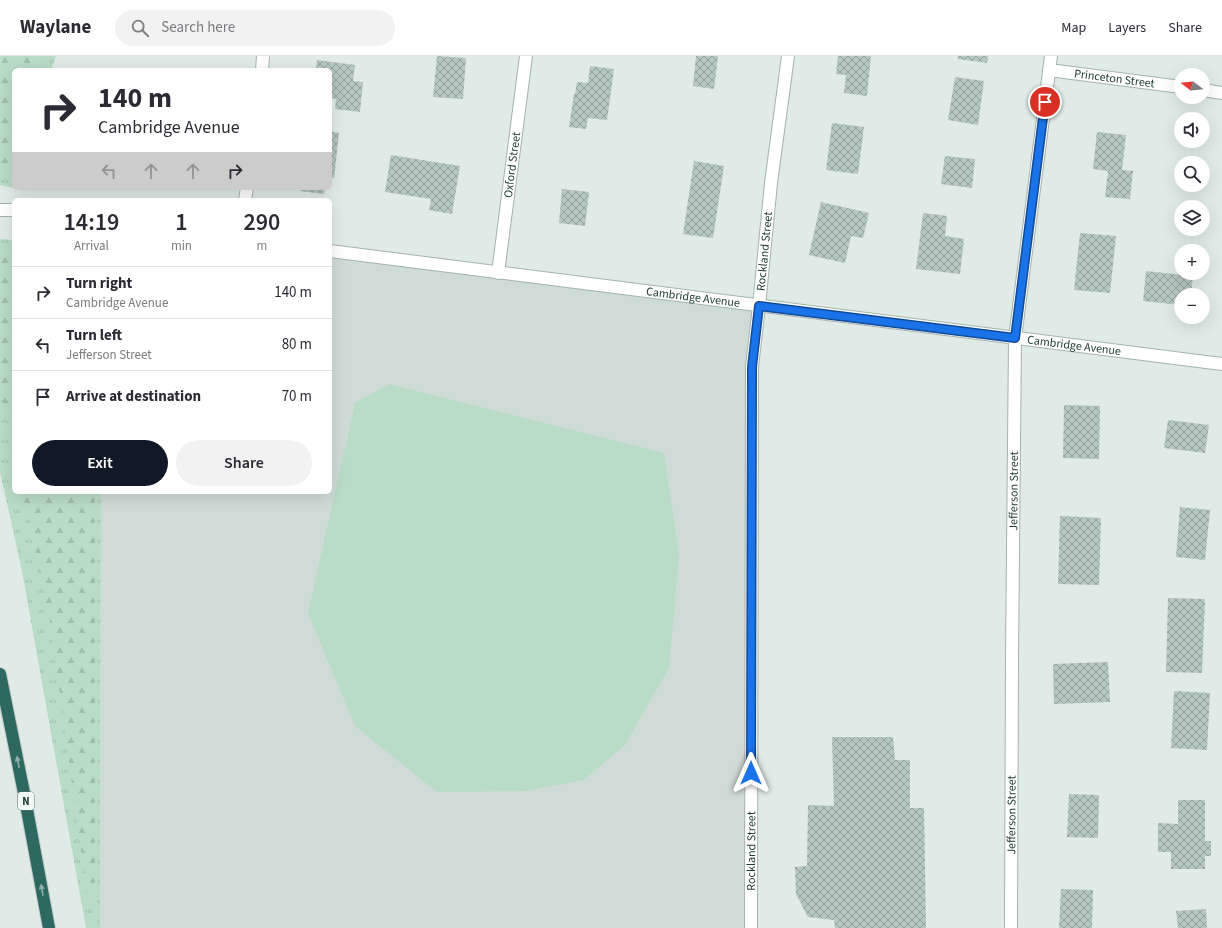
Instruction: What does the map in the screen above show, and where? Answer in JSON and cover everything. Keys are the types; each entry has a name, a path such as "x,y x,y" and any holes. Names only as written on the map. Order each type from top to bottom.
{"highway":[{"name":"N","path":"0,674 49,928"}],"street":[{"path":"262,68 264,56"},
{"name":"Oxford Street","path":"498,273 526,56"},
{"name":"Rockland Street","path":"751,928 752,367 771,183 788,56"},
{"name":"Jefferson Street","path":"1011,928 1015,338 1050,56"},
{"name":"Princeton Street","path":"1049,70 1174,86"},
{"path":"1210,91 1222,92"},
{"path":"0,210 12,210"},
{"name":"Cambridge Avenue","path":"332,251 1222,364"}],"shaded area":[{"path":"332,251 759,306 752,367 751,928 100,928 101,494 332,494"}],"green space":[{"path":"0,56 56,56 52,68 12,68 12,188 0,185"},
{"path":"0,56 48,56 44,68 12,68 12,157 11,160 0,168"},
{"path":"0,239 12,240 12,494 101,494 100,928 86,928 22,571 0,472"},
{"path":"0,249 12,250 12,445 0,388"},
{"path":"389,384 664,453 679,555 669,668 624,746 583,780 526,791 437,792 355,726 308,613 355,403"},
{"path":"22,494 95,494 95,886 88,903 50,620"}],"building":[{"path":"437,56 466,58 463,99 433,97"},
{"path":"696,56 718,56 714,89 693,86"},
{"path":"838,56 871,56 867,96 844,93 846,75 836,74"},
{"path":"958,56 988,56 987,63 958,59"},
{"path":"317,60 355,65 353,81 363,82 360,112 335,109 336,99 332,98 332,68 316,68"},
{"path":"590,66 614,69 607,120 588,118 586,129 569,127 577,82 588,83"},
{"path":"955,77 984,81 978,125 948,120"},
{"path":"832,123 864,127 858,174 826,170"},
{"path":"332,131 339,133 334,178 332,178"},
{"path":"1097,132 1126,135 1122,170 1133,171 1130,199 1105,197 1108,171 1093,169"},
{"path":"391,155 460,166 452,214 429,210 431,199 385,192"},
{"path":"945,156 975,159 972,188 941,184"},
{"path":"694,161 724,166 713,238 683,234"},
{"path":"562,189 589,192 585,226 559,223"},
{"path":"300,190 325,190 324,194"},
{"path":"821,202 869,213 863,238 851,236 845,263 809,255"},
{"path":"923,213 947,216 945,236 964,239 960,274 916,269"},
{"path":"1080,233 1116,236 1110,293 1074,290"},
{"path":"1146,271 1174,274 1174,280 1193,280 1192,288 1174,288 1174,304 1143,301"},
{"path":"1064,405 1100,406 1099,459 1063,458"},
{"path":"1168,420 1209,425 1205,453 1164,448"},
{"path":"1180,507 1210,510 1205,560 1176,557"},
{"path":"1060,516 1101,518 1099,585 1058,584"},
{"path":"1168,598 1205,599 1202,673 1166,672"},
{"path":"1108,662 1110,702 1054,704 1053,664"},
{"path":"1174,691 1210,693 1207,750 1171,748"},
{"path":"832,737 893,737 895,760 910,760 910,808 924,808 926,928 835,928 834,920 808,917 796,894 795,867 807,866 808,805 834,806"},
{"path":"1069,794 1099,795 1098,838 1067,837"},
{"path":"1178,800 1205,800 1205,841 1211,841 1211,856 1205,856 1205,869 1171,869 1171,852 1158,852 1158,823 1178,824"},
{"path":"1061,889 1093,890 1092,928 1059,928"},
{"path":"1206,909 1207,928 1178,928 1176,911"}],"route":[{"path":"751,773 752,367 759,306 1015,338 1045,102"}]}
